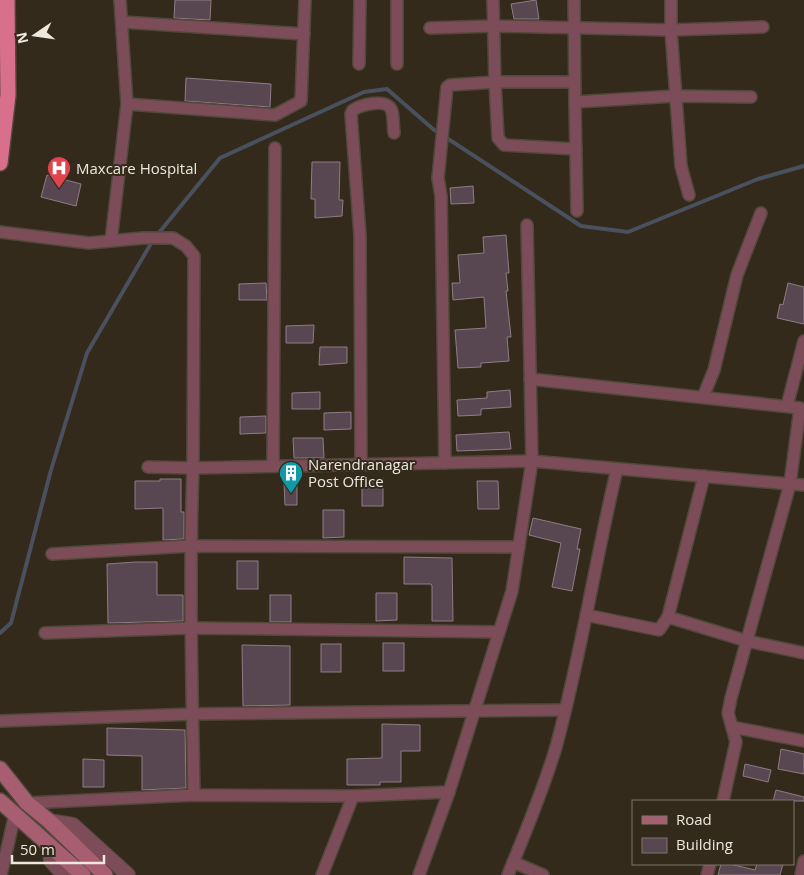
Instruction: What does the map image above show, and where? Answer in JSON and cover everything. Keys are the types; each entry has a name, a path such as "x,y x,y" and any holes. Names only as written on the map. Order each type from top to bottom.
{"highway":[{"path":"0,163 8,95 7,0"}],"main road":[{"path":"0,769 27,803 49,821 105,875"},
{"path":"0,801 83,875"}],"street":[{"path":"111,241 127,104 120,0"},
{"path":"127,104 275,114 301,101 305,0"},
{"path":"359,64 360,0"},
{"path":"396,0 397,64"},
{"path":"494,0 493,26 498,138 504,145 576,149"},
{"path":"574,0 577,211"},
{"path":"671,0 671,30 681,166 689,195"},
{"path":"122,22 304,34"},
{"path":"430,28 493,26 671,30 763,28"},
{"path":"445,463 441,196 438,178 447,88 450,85 495,82 574,82"},
{"path":"575,102 675,96 751,97"},
{"path":"361,465 360,236 351,114 353,110 369,104 380,103 388,106 392,111 394,133"},
{"path":"273,466 275,148"},
{"path":"703,397 714,370 737,275 760,213"},
{"path":"419,875 449,792 512,591 532,461 527,225"},
{"path":"0,232 89,242 173,238 186,246 194,256 193,468 190,546 194,795"},
{"path":"787,406 804,342"},
{"path":"530,379 800,408 790,484 728,713 736,742 723,800"},
{"path":"148,467 193,468 532,461 804,485"},
{"path":"508,875 530,822 556,748 616,469"},
{"path":"586,615 659,630 668,617 704,476"},
{"path":"52,554 190,546 519,546"},
{"path":"668,617 747,641 804,652"},
{"path":"45,633 190,628 499,632"},
{"path":"0,722 193,714 564,710"},
{"path":"732,727 804,741"},
{"path":"27,803 194,795 353,796 449,792"},
{"path":"322,875 353,796"},
{"path":"1,875 14,814"},
{"path":"49,821 73,825 128,875"},
{"path":"55,849 51,861 64,875"},
{"path":"801,875 804,861"},
{"path":"513,862 543,875"}],"building":[{"path":"175,0 211,0 210,20 174,18"},
{"path":"536,0 539,19 514,19 511,4"},
{"path":"186,78 271,84 270,107 185,101"},
{"path":"312,162 340,162 339,200 343,200 342,216 315,218 315,199 311,199"},
{"path":"47,175 81,184 76,206 41,197"},
{"path":"473,186 474,203 451,204 450,188"},
{"path":"506,235 509,273 506,273 508,291 506,291 511,337 507,337 509,361 481,363 481,367 458,368 455,330 486,328 484,297 453,300 452,283 460,283 458,255 484,253 483,237"},
{"path":"266,283 267,300 239,300 239,284"},
{"path":"788,283 804,287 804,324 777,318 780,304 783,305"},
{"path":"314,325 313,343 286,343 286,326"},
{"path":"320,347 347,347 347,363 319,365"},
{"path":"510,390 511,407 481,409 481,415 458,416 457,400 487,398 487,392"},
{"path":"320,392 320,409 292,409 292,393"},
{"path":"351,412 351,429 324,430 324,413"},
{"path":"266,416 266,433 240,434 240,417"},
{"path":"509,432 511,449 457,451 456,435"},
{"path":"293,438 323,438 324,458 294,458"},
{"path":"160,479 181,479 181,512 184,512 184,539 163,540 163,508 135,509 135,481 160,481"},
{"path":"362,479 383,479 383,506 362,506"},
{"path":"477,481 498,481 499,509 478,509"},
{"name":"Narendranagar Post Office","path":"284,482 297,482 297,505 285,505"},
{"path":"323,510 344,510 344,537 323,538"},
{"path":"533,518 581,529 577,549 580,549 572,591 552,587 561,543 529,535"},
{"path":"404,557 452,558 453,621 432,621 432,586 431,584 404,584"},
{"path":"237,561 258,561 258,589 237,589"},
{"path":"157,562 157,595 183,595 183,621 108,623 107,564"},
{"path":"376,593 397,593 397,620 376,621"},
{"path":"270,595 291,595 291,622 270,622"},
{"path":"383,643 404,643 404,671 383,671"},
{"path":"321,644 341,644 341,672 321,672"},
{"path":"242,645 290,646 290,705 243,706"},
{"path":"382,724 420,725 420,751 401,751 401,782 380,782 380,785 347,785 347,759 382,758"},
{"path":"107,728 185,730 186,788 142,790 142,756 107,755"},
{"path":"781,749 804,754 804,774 778,769"},
{"path":"83,759 104,760 104,787 83,787"},
{"path":"745,764 771,770 768,782 743,776"},
{"path":"776,790 804,797 804,801 773,800"},
{"path":"721,865 734,865 755,870 757,865 783,865 780,875 718,875"}],"waterway":[{"path":"0,633 11,623 51,470 87,353 153,240 220,158 364,92 387,89 433,129 581,226 628,232 758,179 804,166"}],"place":[{"name":"Maxcare Hospital","path":"59,189"},
{"name":"Narendranagar Post Office","path":"291,494"}]}
